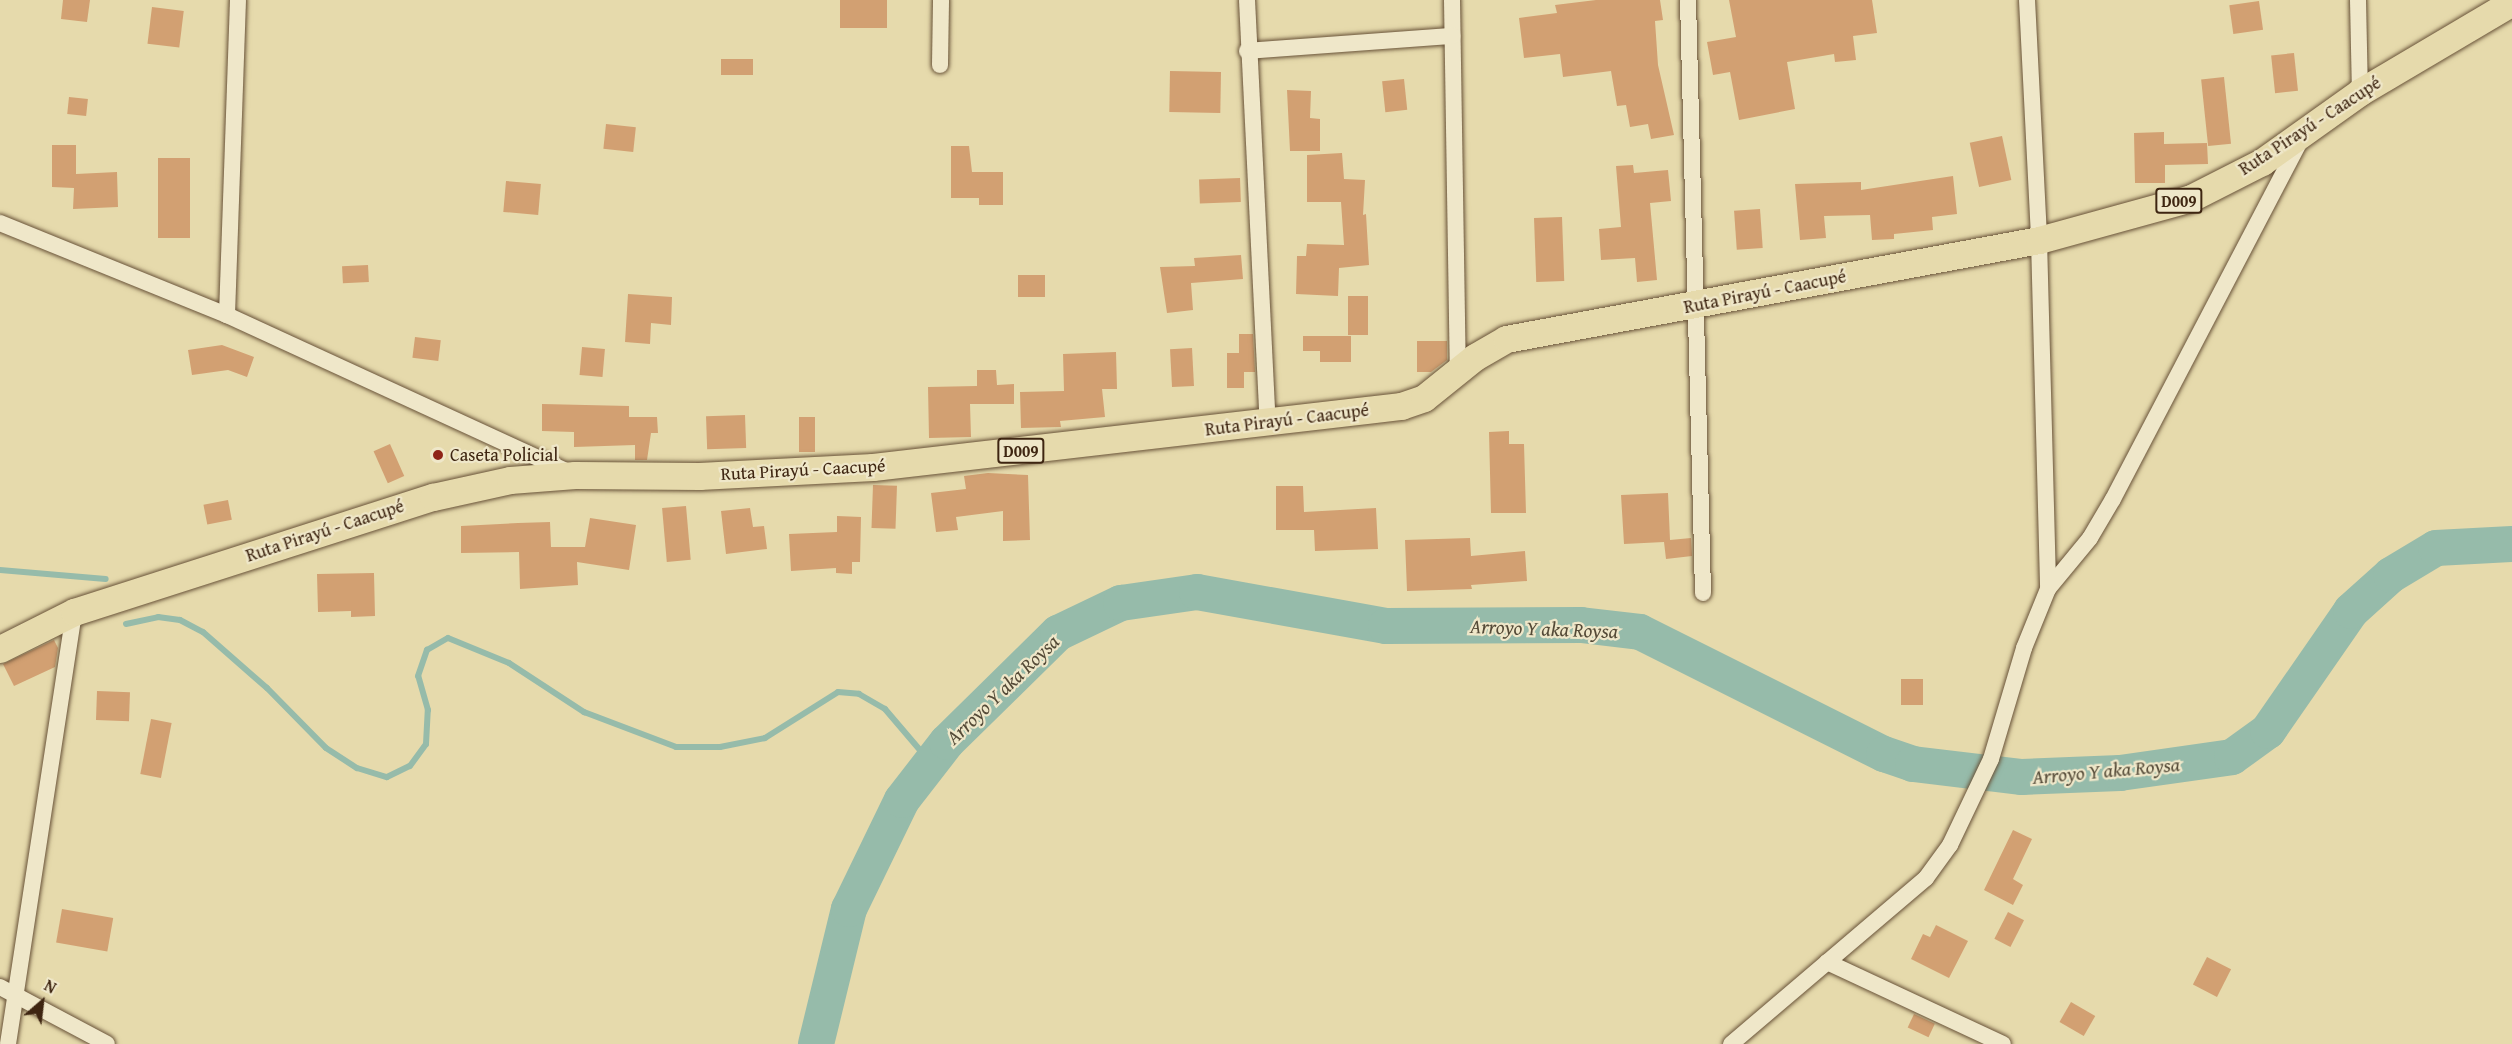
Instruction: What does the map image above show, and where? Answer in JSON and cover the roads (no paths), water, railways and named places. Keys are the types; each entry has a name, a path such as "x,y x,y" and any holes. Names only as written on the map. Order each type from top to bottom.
{"main road":[{"name":"Ruta Pirayú - Caacupé","path":"0,649 74,612 433,497 510,480 575,475 699,476 873,467 1268,424 1401,406 1424,398 1458,371 1506,339 2039,240 2190,198 2262,162 2360,92 2512,2"}],"street":[{"path":"227,315 238,0"},
{"path":"940,0 940,65"},
{"path":"1247,0 1247,51 1268,424"},
{"path":"1452,0 1458,371"},
{"path":"1688,0 1703,593"},
{"path":"2027,0 2039,240 2048,589"},
{"path":"2358,0 2360,92"},
{"path":"1247,51 1452,36"},
{"path":"1731,1044 1926,878 1971,806 1991,759 2024,648 2048,589 2090,538 2113,500 2306,131"},
{"path":"0,223 227,315 575,475"},
{"path":"8,1044 8,989 74,612"},
{"path":"1827,962 2003,1044"},
{"path":"8,989 107,1044"}],"waterway":[{"name":"Arroyo Y aka Roysa","path":"816,1044 849,909 902,800 947,742 1058,633 1121,603 1197,592 1386,626 1581,625 1640,632 1884,754 1913,764 2022,777 2120,773 2232,757 2268,731 2351,611 2391,575 2436,548 2512,544"},
{"path":"0,570 106,579"},
{"path":"126,624 158,617 180,620 203,632 267,688 326,748 357,768 387,777 410,766 426,744 428,710 418,676 427,650 448,638 509,663 584,712 676,747 720,747 765,738 838,692 859,694 885,709 931,763"}],"place":[{"name":"Caseta Policial","path":"438,455"}]}
